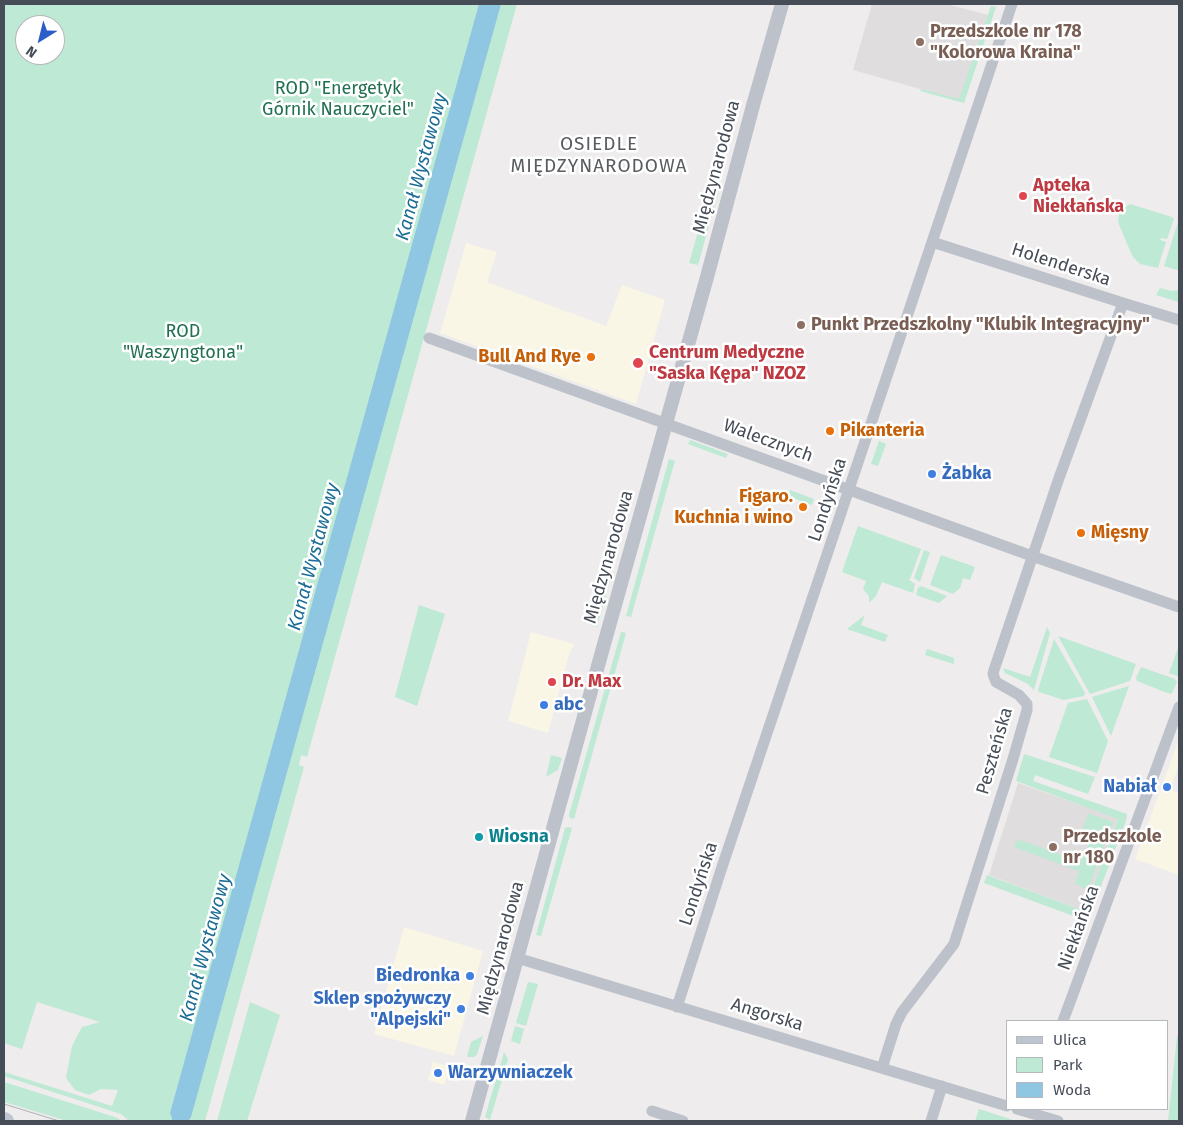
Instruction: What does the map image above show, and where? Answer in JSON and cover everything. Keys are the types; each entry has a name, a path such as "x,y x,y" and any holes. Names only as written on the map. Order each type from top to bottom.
{"street":[{"name":"Międzynarodowa","path":"472,1121 782,4"},
{"name":"Londyńska","path":"677,1006 1012,4"},
{"name":"Holenderska","path":"932,242 1179,320"},
{"name":"Peszteńska","path":"882,1068 896,1024 902,1012 954,944 1027,710 1024,699 1014,691 996,682 993,674 1032,556 1122,303"},
{"name":"Walecznych","path":"430,338 1032,556 1179,607"},
{"name":"Niekłańska","path":"1063,1020 1179,707"},
{"name":"Angorska","path":"517,958 1006,1106"},
{"path":"931,1121 942,1086"},
{"path":"652,1111 683,1121"},
{"path":"1029,1114 1058,1121"}],"shaded area":[{"name":"Przedszkole nr 178 \"Kolorowa Kraina\"","path":"872,4 946,4 988,15 959,100 853,70"},
{"path":"466,243 497,252 487,282 606,326 622,285 665,300 636,404 440,333"},
{"path":"531,632 574,644 569,654 548,733 508,721"},
{"path":"1179,739 1179,765 1170,790 1179,793 1179,875 1135,859"},
{"name":"Przedszkole nr 180","path":"1018,783 1118,818 1084,911 989,875"},
{"path":"404,927 483,951 454,1056 374,1034"},
{"name":"Warzywniaczek","path":"433,1062 450,1067 444,1085 428,1080"}],"green space":[{"name":"ROD \"Waszyngtona\"","path":"4,4 517,4 307,757 301,755 299,765 304,767 205,1121 129,1121 121,1114 4,1076 4,1072 112,1106 118,1090 101,1089 89,1095 75,1090 66,1078 72,1046 82,1027 100,1022 37,1002 22,1049 4,1043"},
{"path":"991,6 996,7 964,103 920,91 921,89 959,99"},
{"path":"719,190 698,265 689,263 709,194"},
{"path":"1130,204 1174,219 1167,239 1161,238 1160,240 1166,242 1158,268 1140,264 1133,257 1128,246 1118,222 1119,213"},
{"path":"1178,222 1179,269 1177,270 1164,266"},
{"path":"1160,288 1171,291 1179,290 1179,302 1156,295"},
{"path":"690,440 728,454 726,458 688,444"},
{"path":"879,441 886,444 878,466 871,464"},
{"path":"669,459 675,461 631,617 626,616"},
{"path":"790,490 814,499 812,505 788,496"},
{"path":"858,526 921,549 910,579 908,579 915,584 913,593 882,582 876,596 869,603 869,596 863,589 866,581 842,572"},
{"path":"924,550 930,552 920,582 914,578"},
{"path":"941,555 975,567 970,580 963,578 960,588 953,594 930,585"},
{"path":"612,574 597,627 588,624 601,579"},
{"path":"921,586 947,596 939,603 916,595 918,588"},
{"path":"419,605 445,614 417,706 395,697"},
{"path":"865,615 861,625 888,635 885,642 847,629"},
{"path":"1047,627 1050,633 1034,690 1028,684 1005,673 1003,668 1030,677"},
{"path":"621,632 626,633 574,819 570,818 569,815"},
{"path":"1058,636 1136,664 1130,681 1090,694"},
{"path":"1054,639 1085,693 1084,696 1064,700 1039,692 1038,690"},
{"path":"1179,645 1179,674 1177,676 1169,673"},
{"path":"927,649 954,658 954,664 925,655"},
{"path":"1141,667 1175,679 1177,682 1172,693 1170,694 1137,681 1136,678"},
{"path":"1129,686 1111,736 1092,697"},
{"path":"1087,699 1108,741 1097,773 1049,757 1068,703"},
{"path":"1024,754 1095,777 1088,794 1035,775 1033,781 1127,814 1126,821 1087,921 984,883 987,875 1084,911 1118,819 1016,781"},
{"path":"551,755 562,758 558,770 546,777"},
{"path":"1088,813 1113,822 1088,889 1075,884 1079,871 1014,847 1015,843 1020,840 1081,862 1089,843 1087,838 1081,835"},
{"path":"565,828 572,828 541,936 536,935"},
{"path":"526,881 513,929 504,926 515,886"},
{"path":"528,982 538,984 526,1026 516,1023"},
{"path":"250,1002 280,1015 247,1121 217,1121"},
{"path":"515,1026 524,1029 520,1044 511,1041"},
{"path":"1179,1033 1179,1121 1168,1121 1177,1037"},
{"path":"483,1036 477,1054 474,1057 467,1057 471,1042"},
{"path":"504,1052 508,1059 490,1120 485,1117"},
{"path":"4,1082 118,1118 121,1121 67,1121 4,1102"},
{"path":"979,1109 1013,1120 1013,1121 975,1121"}],"water":[{"path":"479,4 501,4 191,1117 188,1121 172,1121 170,1113"}],"tram line":[{"path":"4,1104 59,1121"}],"place":[{"name":"Przedszkole nr 178 \"Kolorowa Kraina\"","path":"920,42"},
{"name":"Apteka Niekłańska","path":"1023,196"},
{"name":"Punkt Przedszkolny \"Klubik Integracyjny\"","path":"801,325"},
{"name":"Bull And Rye","path":"591,357"},
{"name":"Centrum Medyczne \"Saska Kępa\" NZOZ","path":"638,363"},
{"name":"Pikanteria","path":"830,431"},
{"name":"Żabka","path":"932,474"},
{"name":"Figaro. Kuchnia i wino","path":"803,507"},
{"name":"Mięsny","path":"1081,533"},
{"name":"Dr. Max","path":"552,682"},
{"name":"abc","path":"544,705"},
{"name":"Nabiał","path":"1167,787"},
{"name":"Wiosna","path":"479,837"},
{"name":"Przedszkole nr 180","path":"1053,847"},
{"name":"Biedronka","path":"470,976"},
{"name":"Sklep spożywczy \"Alpejski\"","path":"461,1009"},
{"name":"Warzywniaczek","path":"438,1073"}],"district":[{"name":"OSIEDLE MIĘDZYNARODOWA","path":"599,156"}],"park label":[{"name":"ROD \"Energetyk Górnik Nauczyciel\"","path":"338,99"}],"water label":[{"name":"Kanał Wystawowy","path":"422,167"},
{"name":"Kanał Wystawowy","path":"314,557"},
{"name":"Kanał Wystawowy","path":"206,948"}]}
